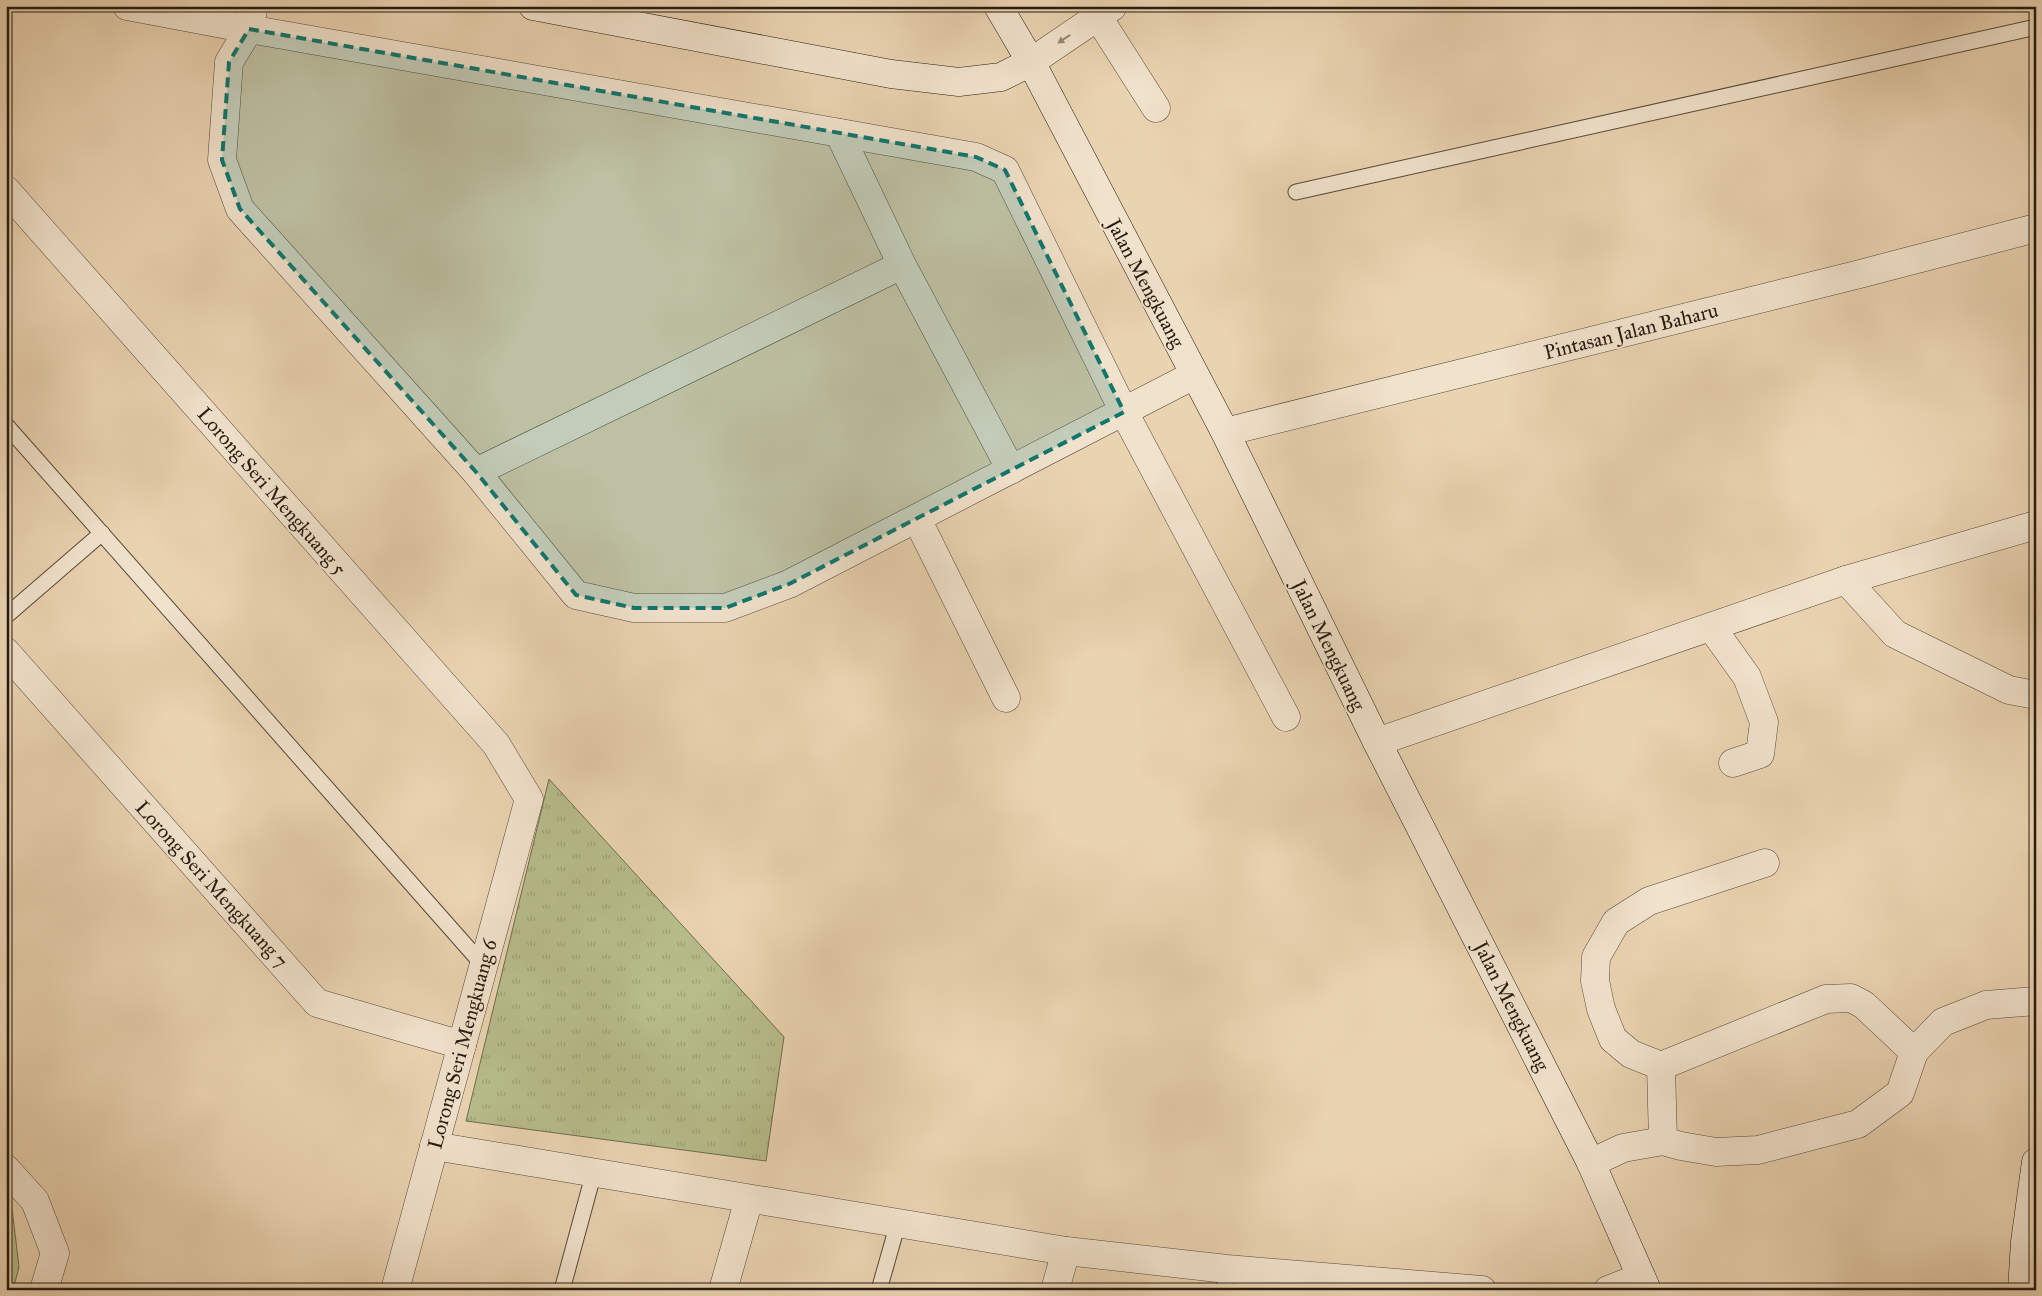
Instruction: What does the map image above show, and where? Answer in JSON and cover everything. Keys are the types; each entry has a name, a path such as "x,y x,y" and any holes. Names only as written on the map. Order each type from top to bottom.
{"street":[{"path":"127,6 252,18 839,133 976,157 1005,170 1124,412 1286,717"},
{"path":"533,6 891,74 959,82 1001,77 1031,62 1101,10 1156,108"},
{"name":"Jalan Mengkuang","path":"998,6 1031,62 1225,432 1377,742 1591,1162 1644,1283"},
{"path":"252,18 229,62 222,160 240,209 476,472 576,594 634,608 725,608 789,584 1194,375"},
{"path":"839,133 902,265 1012,470"},
{"name":"Lorong Seri Mengkuang 5","path":"6,190 496,744 529,799"},
{"name":"Pintasan Jalan Baharu","path":"1225,432 1856,275 2036,228"},
{"path":"476,472 902,265"},
{"path":"917,519 1006,698"},
{"path":"1377,742 1712,628 1846,580 2036,525"},
{"path":"1846,580 1895,634 2010,690 2036,695"},
{"path":"1712,628 1747,677 1764,722 1760,754 1733,763"},
{"name":"Lorong Seri Mengkuang 7","path":"6,652 317,1003 462,1045"},
{"name":"Lorong Seri Mengkuang 6","path":"396,1290 529,799"},
{"path":"1765,863 1649,901 1616,922 1596,957 1595,981 1601,1009 1613,1039 1631,1054 1662,1066 1826,1000 1850,998 1864,1005 1914,1052"},
{"path":"1591,1162 1623,1148 1663,1140 1681,1146 1716,1152 1758,1150 1858,1124 1900,1093 1914,1052 1943,1022 1986,1005 2036,1001"},
{"path":"1662,1066 1663,1140"},
{"path":"434,1146 1226,1279 1482,1290"},
{"path":"2022,1290 2031,1244 2036,1162"},
{"path":"6,1169 35,1201 54,1253 44,1290"},
{"path":"723,1290 750,1198"},
{"path":"1055,1290 1066,1251"},
{"path":"1608,1290 1644,1283"}],"lane":[{"path":"1296,192 2036,27"},
{"path":"6,425 483,965"},
{"path":"6,616 102,533"},
{"path":"562,1290 594,1172"},
{"path":"879,1290 898,1223"}],"highlighted area":[{"path":"249,29 976,157 1005,170 1124,412 789,584 725,608 634,608 576,595 476,472 240,209 222,160 229,62"}],"green space":[{"path":"549,779 784,1037 766,1161 466,1121"},
{"path":"6,1202 12,1208 19,1267 13,1290 6,1290"}]}
